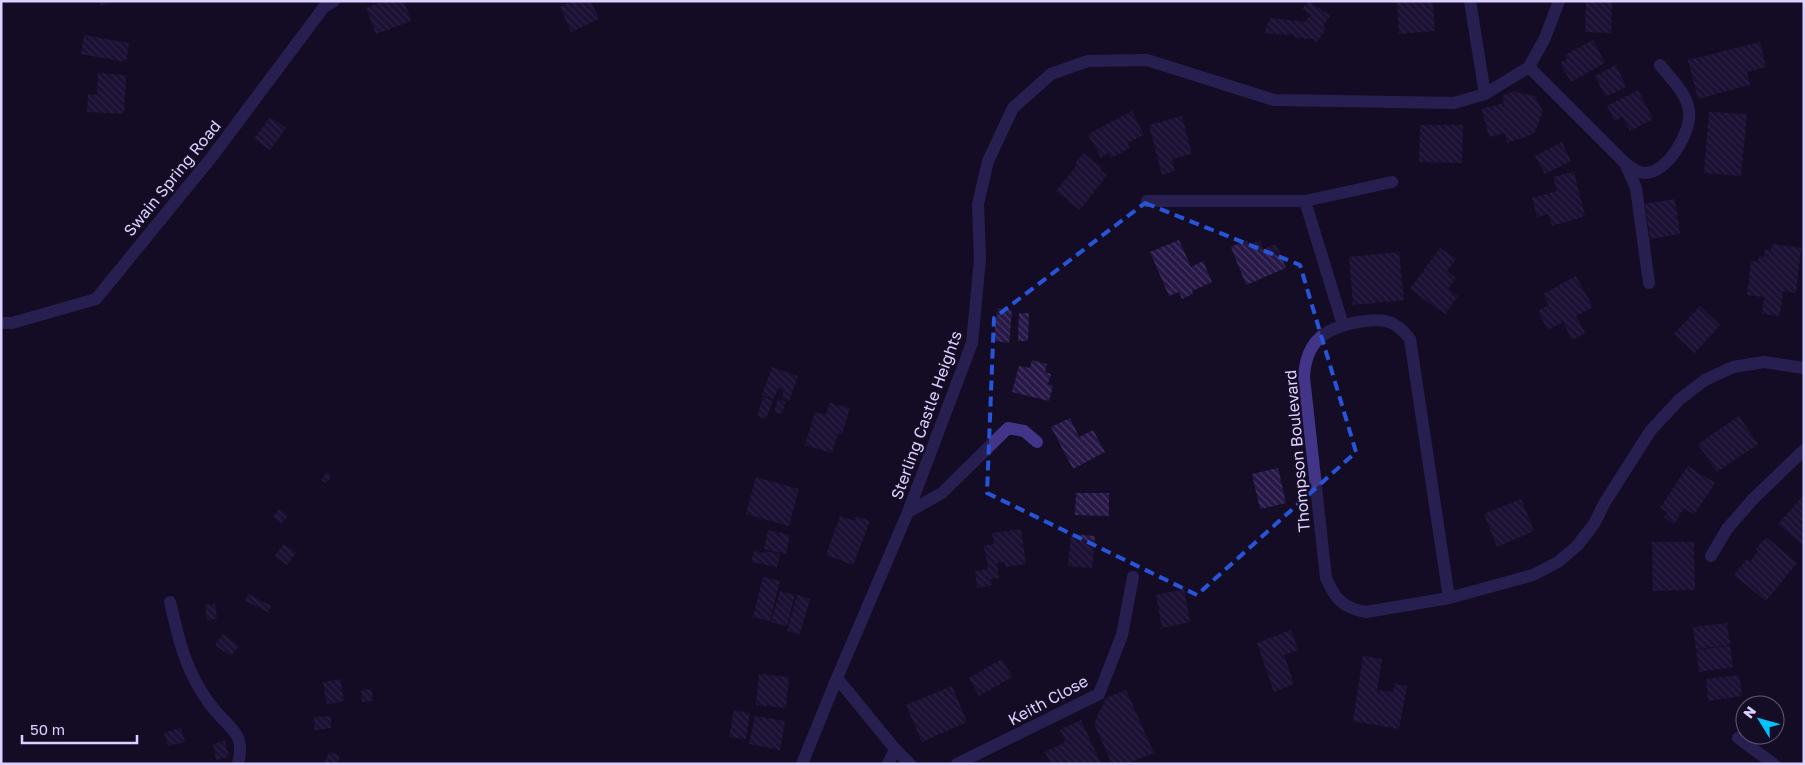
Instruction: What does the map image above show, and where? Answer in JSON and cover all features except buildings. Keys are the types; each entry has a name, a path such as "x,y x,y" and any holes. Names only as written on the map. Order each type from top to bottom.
{"street":[{"name":"Swain Spring Road","path":"1,323 12,323 96,299 211,158 324,7 334,1"},
{"path":"1470,1 1485,94 1529,67 1545,38 1559,1"},
{"name":"Sterling Castle Heights","path":"802,764 836,678 908,512 972,343 980,259 978,204 988,160 1013,108 1051,74 1088,61 1147,60 1274,100 1454,103 1485,94"},
{"path":"1529,67 1624,163 1638,172 1647,174 1670,159 1685,135 1689,124 1689,110 1685,97 1660,65"},
{"path":"1624,163 1636,188 1649,283"},
{"path":"1147,201 1305,200 1392,182"},
{"path":"1305,200 1343,325"},
{"name":"Thompson Boulevard","path":"1449,598 1410,339 1395,324 1373,319 1343,325 1323,334 1308,352 1304,364 1304,377 1326,578 1332,593 1343,604 1355,610 1366,612 1449,598 1533,575 1558,562 1577,546 1594,524 1610,494 1651,430 1680,399 1705,380 1733,367 1764,362 1804,368"},
{"path":"908,512 942,493 1008,428 1024,431 1037,442"},
{"path":"1711,556 1727,529 1753,499 1804,450"},
{"name":"Keith Close","path":"957,764 1099,694 1122,635 1134,577"},
{"path":"170,602 180,641 192,676 213,709 234,729 241,749 238,764"},
{"path":"836,678 895,749 910,764"},
{"path":"1748,745 1774,764"},
{"path":"888,764 895,749"}],"highlighted area":[{"path":"1145,203 1300,265 1356,452 1197,595 987,493 994,318"}]}
